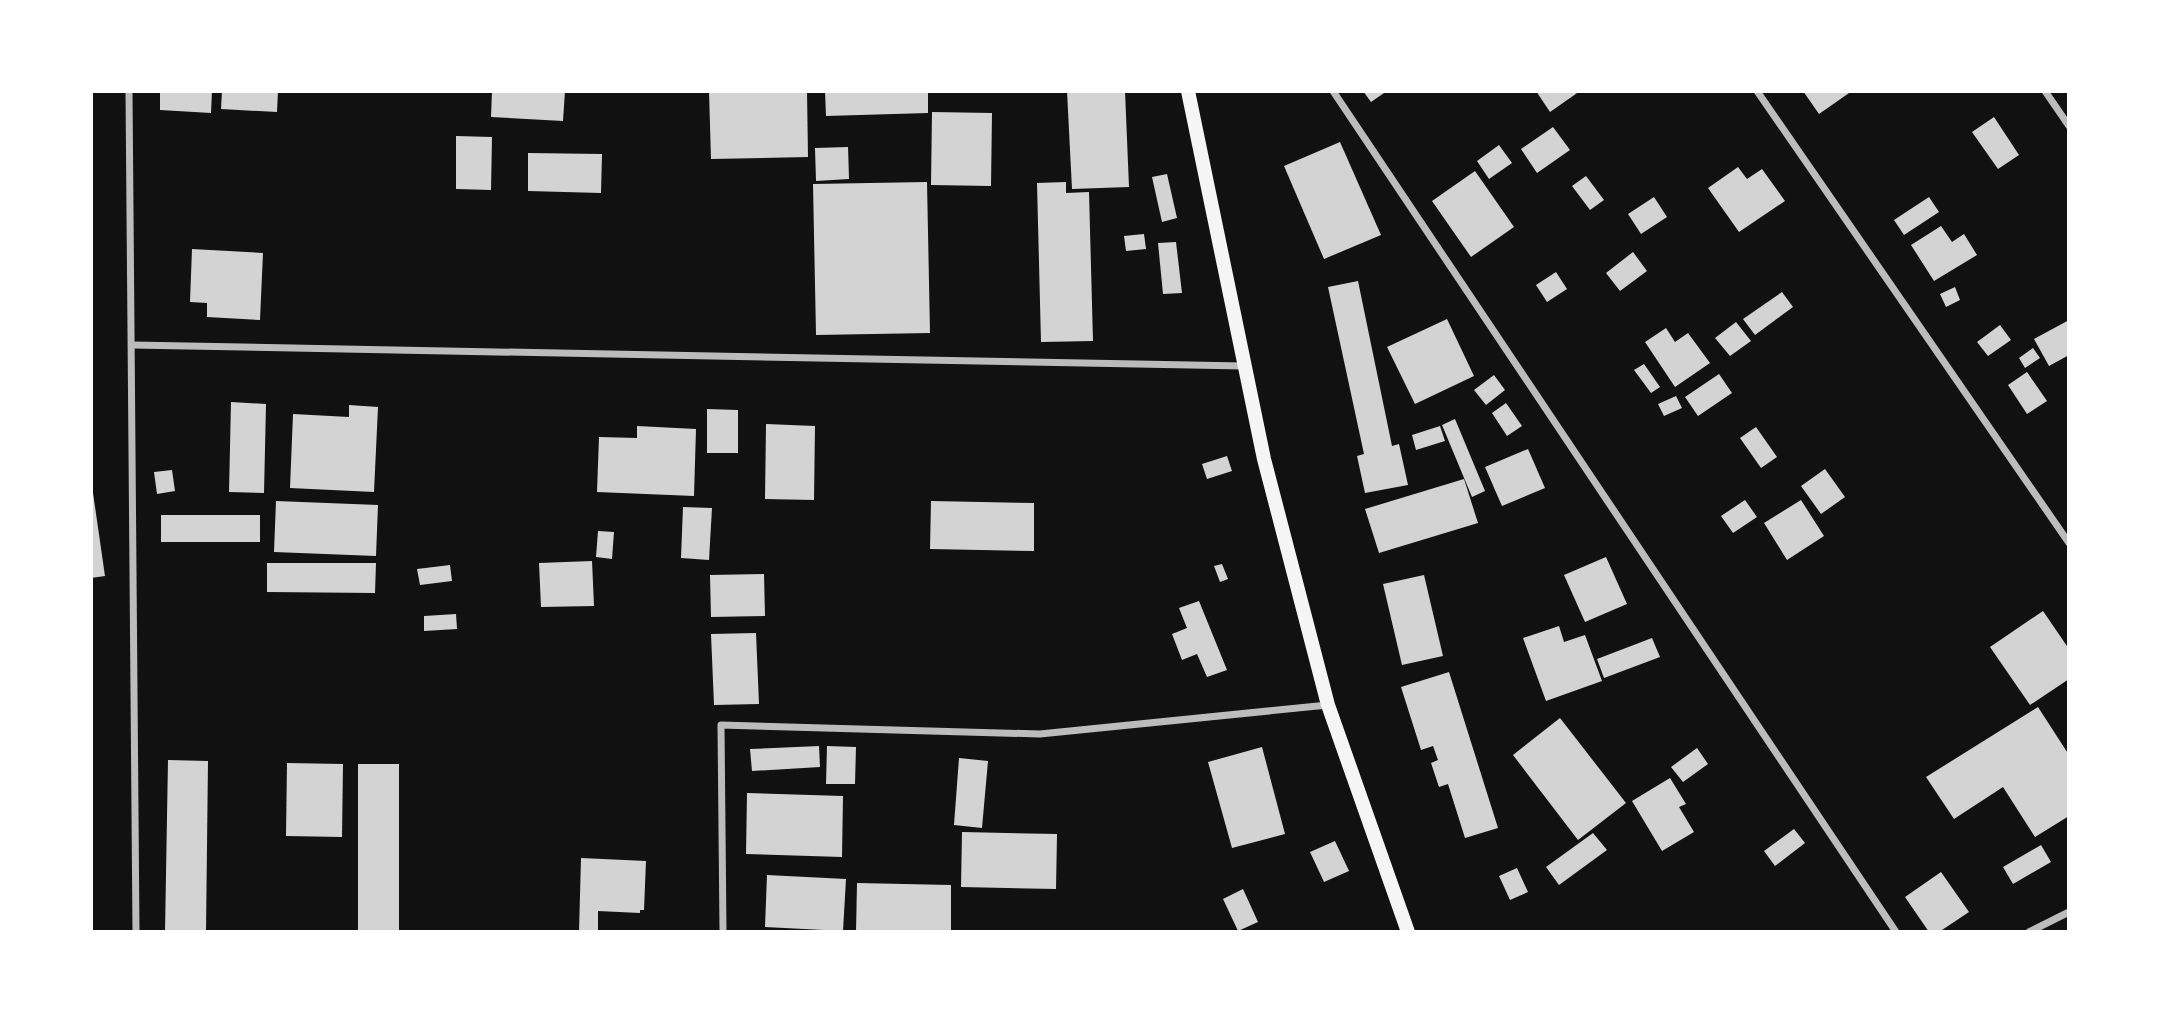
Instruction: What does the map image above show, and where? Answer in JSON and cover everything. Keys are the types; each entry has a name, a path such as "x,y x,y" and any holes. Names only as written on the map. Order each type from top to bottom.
{"main road":[{"path":"1188,91 1264,459 1328,705 1408,932"}],"street":[{"path":"129,91 136,932"},
{"path":"1333,91 1896,932"},
{"path":"1757,91 2069,543"},
{"path":"2045,91 2069,126"},
{"path":"132,345 1245,366"},
{"path":"723,932 721,725 1040,734 1328,705"},
{"path":"2029,932 2069,912"}],"building":[{"path":"160,91 212,91 211,113 160,110"},
{"path":"222,91 278,91 277,112 221,109"},
{"path":"492,91 565,91 563,121 491,117"},
{"path":"709,91 807,91 808,157 711,159"},
{"path":"825,91 928,91 928,113 826,116"},
{"path":"1067,91 1125,91 1129,187 1072,189"},
{"path":"1363,91 1387,91 1371,102"},
{"path":"1536,91 1580,91 1550,112"},
{"path":"1803,91 1852,91 1819,114"},
{"path":"932,112 992,113 991,186 931,185"},
{"path":"1994,117 2019,155 1998,169 1972,132"},
{"path":"1553,127 1570,150 1537,173 1521,149"},
{"path":"456,136 492,137 491,190 456,189"},
{"path":"1340,142 1381,235 1324,259 1284,166"},
{"path":"1499,145 1512,163 1489,179 1477,161"},
{"path":"848,147 849,179 816,181 815,148"},
{"path":"528,153 602,154 601,193 528,191"},
{"path":"1738,167 1747,179 1762,169 1785,201 1739,232 1708,188"},
{"path":"1475,171 1514,227 1471,257 1432,201"},
{"path":"1167,174 1177,218 1162,222 1152,177"},
{"path":"1586,176 1604,200 1590,210 1572,186"},
{"path":"927,182 930,333 816,335 813,184"},
{"path":"1066,182 1066,193 1089,192 1093,341 1041,342 1037,183"},
{"path":"1654,197 1667,217 1641,234 1628,214"},
{"path":"1929,197 1939,212 1904,235 1894,220"},
{"path":"1941,226 1952,242 1964,234 1977,255 1934,281 1911,245"},
{"path":"1144,234 1146,249 1126,251 1124,236"},
{"path":"1176,242 1182,293 1163,294 1158,243"},
{"path":"192,249 263,253 260,320 207,317 207,303 190,302"},
{"path":"1633,252 1647,271 1620,291 1606,273"},
{"path":"1556,272 1567,289 1547,302 1536,285"},
{"path":"1358,281 1392,446 1399,444 1408,485 1365,493 1357,456 1364,454 1328,287"},
{"path":"1955,287 1960,300 1946,307 1940,294"},
{"path":"1782,292 1793,307 1755,335 1743,319"},
{"path":"1447,319 1474,376 1415,404 1387,347"},
{"path":"2069,320 2069,355 2049,366 2034,339"},
{"path":"1736,322 1751,341 1730,356 1715,338"},
{"path":"2000,325 2011,340 1988,356 1977,342"},
{"path":"1666,328 1675,342 1688,333 1710,363 1675,387 1645,342"},
{"path":"2033,348 2040,358 2025,368 2019,358"},
{"path":"1644,364 1660,387 1651,393 1634,370"},
{"path":"2027,372 2047,401 2027,414 2008,385"},
{"path":"1719,374 1732,393 1698,416 1685,397"},
{"path":"1494,375 1505,390 1486,405 1474,390"},
{"path":"1676,396 1682,408 1664,416 1658,404"},
{"path":"231,402 266,404 264,493 229,492"},
{"path":"1506,403 1522,426 1507,436 1492,413"},
{"path":"349,405 378,407 374,492 290,488 293,414 349,417"},
{"path":"707,409 738,410 738,453 707,453"},
{"path":"1455,419 1485,491 1472,497 1442,425"},
{"path":"766,424 815,426 814,500 765,499"},
{"path":"637,426 696,429 694,496 597,492 599,437 637,438"},
{"path":"1440,426 1445,441 1416,450 1412,435"},
{"path":"1756,427 1777,457 1761,468 1740,438"},
{"path":"1528,449 1545,488 1502,506 1485,467"},
{"path":"1227,456 1232,471 1207,479 1202,464"},
{"path":"1825,469 1845,497 1821,514 1801,486"},
{"path":"172,470 175,491 157,494 154,472"},
{"path":"91,479 105,576 91,578"},
{"path":"1464,479 1478,523 1379,553 1365,509"},
{"path":"1745,500 1757,517 1733,533 1721,516"},
{"path":"1801,500 1824,536 1787,560 1764,523"},
{"path":"276,501 378,505 376,556 274,552"},
{"path":"931,501 1034,503 1034,551 930,549"},
{"path":"683,507 712,508 709,560 681,558"},
{"path":"161,515 260,515 260,542 161,542"},
{"path":"598,531 614,532 612,559 596,557"},
{"path":"1606,557 1627,604 1585,622 1564,575"},
{"path":"592,561 594,606 541,607 539,563"},
{"path":"267,563 376,563 375,593 267,592"},
{"path":"1222,564 1228,579 1220,582 1214,566"},
{"path":"450,565 452,581 420,585 417,569"},
{"path":"764,574 765,616 711,617 710,575"},
{"path":"1424,575 1443,656 1402,665 1383,584"},
{"path":"1199,601 1227,670 1207,677 1197,654 1182,660 1172,634 1187,628 1179,608"},
{"path":"2043,611 2069,649 2069,679 2030,705 1990,647"},
{"path":"456,614 457,629 424,631 424,616"},
{"path":"1559,626 1564,642 1585,635 1602,681 1546,701 1523,638"},
{"path":"756,633 759,704 714,705 711,634"},
{"path":"1652,638 1660,657 1604,678 1597,659"},
{"path":"1449,672 1498,828 1465,838 1448,784 1439,787 1431,763 1438,760 1433,746 1421,750 1401,687"},
{"path":"2038,707 2069,755 2069,816 2035,837 2003,787 1954,819 1926,777"},
{"path":"1560,718 1626,803 1578,840 1513,755"},
{"path":"819,746 820,767 752,771 750,749"},
{"path":"827,746 856,747 855,784 826,784"},
{"path":"1262,747 1285,834 1232,848 1208,762"},
{"path":"1697,748 1708,764 1683,782 1671,767"},
{"path":"959,758 988,761 982,828 954,825"},
{"path":"168,760 208,761 206,932 165,932"},
{"path":"287,763 343,764 342,837 286,836"},
{"path":"358,764 399,764 399,932 358,932"},
{"path":"1670,778 1686,804 1679,807 1694,832 1662,851 1632,801"},
{"path":"747,793 843,796 842,857 746,854"},
{"path":"1794,829 1805,843 1775,866 1764,851"},
{"path":"962,832 1057,834 1056,889 961,887"},
{"path":"1593,833 1607,850 1559,885 1546,867"},
{"path":"1335,841 1349,871 1324,882 1310,852"},
{"path":"2041,845 2051,862 2013,884 2003,867"},
{"path":"581,858 646,861 644,910 640,910 640,913 598,911 598,932 579,932"},
{"path":"1517,868 1528,892 1510,900 1499,876"},
{"path":"1941,872 1969,912 1939,932 1929,932 1905,897"},
{"path":"767,875 846,879 843,931 765,927"},
{"path":"857,883 951,885 951,932 856,932"},
{"path":"1243,889 1258,922 1238,931 1223,899"}]}
